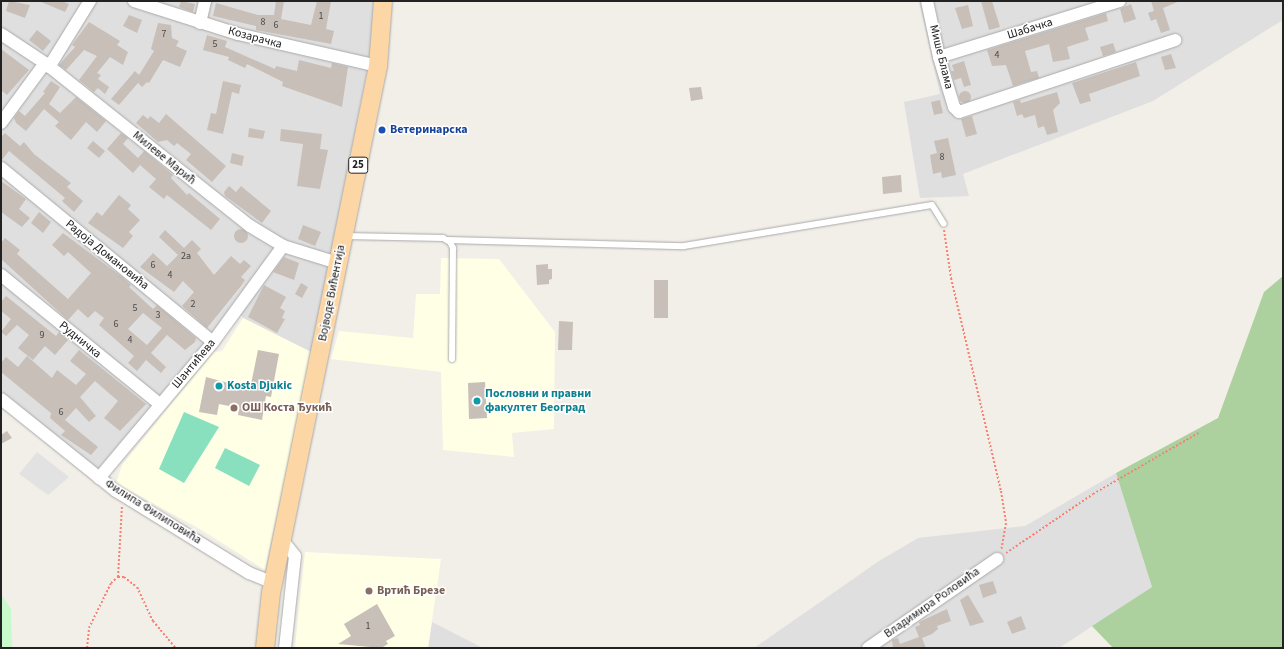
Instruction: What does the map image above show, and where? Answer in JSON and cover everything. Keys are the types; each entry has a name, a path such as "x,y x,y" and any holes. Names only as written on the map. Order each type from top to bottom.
{"main road":[{"name":"Војводе Вићентија","path":"274,583 378,66 383,1"},
{"name":"25","path":"265,648 274,583"}],"street":[{"path":"1,123 47,65 90,1"},
{"name":"Козарачка","path":"134,1 200,23 275,44 378,66"},
{"path":"200,23 205,1"},
{"name":"Мише Блама","path":"927,1 939,56 957,111 1175,40"},
{"name":"Шабачка","path":"939,56 1120,1"},
{"name":"Милеве Марић","path":"1,34 47,65 222,204 283,246 338,263"},
{"name":"Радоја Домановића","path":"1,168 213,342"},
{"name":"Шантићева","path":"99,478 213,342 283,246"},
{"name":"Рудничка","path":"1,275 160,404"},
{"name":"Филипа Филиповића","path":"1,399 122,495 249,573 274,583"},
{"path":"283,541 293,552 295,561 285,648"},
{"name":"Владимира Роловића","path":"868,648 997,559"}],"lane":[{"path":"344,236 684,246 932,205 944,224"},
{"path":"448,240 453,248 452,359"}],"path":[{"path":"944,224 951,278 966,329 1006,523 1005,539 997,559"},
{"path":"997,559 1093,494 1200,432"},
{"path":"118,577 122,495"},
{"path":"87,648 89,628 111,583 118,577 124,577 137,587 153,622 176,648"}],"shaded area":[{"path":"1,1 374,1 375,31 311,352 243,318 236,310 97,472 1,394"},
{"path":"919,1 1283,1 1283,20 1153,101 963,174 969,196 920,198 904,102 940,94"},
{"path":"441,258 499,259 555,332 554,429 512,433 514,457 443,450 441,372 331,359 339,331 413,338 416,294 440,294"},
{"name":"ОШ Коста Ђукић","path":"243,318 311,352 265,570 200,529 116,483 122,465 214,352 222,351"},
{"path":"37,452 69,477 48,495 19,474"},
{"path":"1116,473 1152,587 1059,648 754,648 879,561 918,538 1025,526"},
{"name":"Вртић Брезе","path":"305,552 441,559 428,648 295,648"},
{"path":"432,622 483,648 428,648"}],"green space":[{"path":"1283,276 1283,648 1113,648 1092,626 1152,587 1116,473 1218,418 1264,292"},
{"path":"184,412 219,427 184,483 159,469"},
{"path":"225,448 260,465 249,486 215,468"},
{"path":"1,594 11,609 12,648 1,648"}],"building":[{"path":"9,1 30,5 25,18 6,11"},
{"path":"39,1 62,1 69,4 65,12"},
{"path":"181,1 195,4 193,12 179,7"},
{"path":"276,1 284,1 281,19 311,25 317,1 331,1 326,29 334,31 331,44 256,30 256,26 213,16 216,3 258,15 274,15"},
{"path":"981,1 992,1 1000,27 989,30"},
{"path":"1151,1 1180,1 1163,8 1170,30 1161,33 1156,19 1151,21 1148,13 1154,11"},
{"path":"1131,4 1136,19 1124,23 1120,9"},
{"path":"968,5 973,26 962,29 955,8"},
{"path":"1106,13 1108,21 1085,28 1089,40 1067,47 1070,59 1053,62 1049,44 1025,51 1031,72 1037,71 1039,78 1013,86 1006,65 992,66 987,50"},
{"path":"129,15 142,20 137,33 123,26"},
{"path":"89,22 120,41 117,45 128,52 123,65 110,57 97,73 101,75 98,79 109,87 105,94 98,88 94,92 79,80 97,56 84,50 66,70 59,65 75,47 72,45"},
{"path":"158,23 171,25 172,38 179,41 176,46 187,51 180,67 163,60 149,83 147,82 142,87 138,83 119,105 111,99 135,71 139,75 154,51 151,49"},
{"path":"37,30 51,41 43,51 29,40"},
{"path":"207,35 227,41 225,47 275,69 276,66 297,71 299,60 331,68 332,63 348,67 342,107 282,86 283,82 247,64 245,68 228,60 229,57 203,50"},
{"path":"1113,43 1116,52 1103,56 1100,47"},
{"path":"1,49 29,70 7,95 1,90"},
{"path":"1171,54 1176,68 1165,70 1161,57"},
{"path":"964,61 971,85 964,87 961,78 954,80 951,71 954,71 952,65"},
{"path":"1136,62 1140,76 1089,94 1091,101 1080,104 1072,83"},
{"path":"51,81 60,87 49,104 60,113 76,97 106,121 97,132 86,122 71,140 55,126 59,122 44,109 26,131 16,123 14,118 19,111 25,116 45,93 43,92"},
{"path":"223,81 241,85 239,94 232,92 223,134 207,130 211,113 216,114"},
{"path":"701,87 703,99 691,101 689,88"},
{"path":"965,91 969,93 971,97 969,101 965,103 961,101 959,97 961,93"},
{"path":"1057,92 1060,103 1053,110 1058,132 1047,135 1044,126 1038,128 1035,115 1024,118 1022,114 1017,116 1013,102 1020,100 1021,103"},
{"path":"940,100 943,113 934,115 931,102"},
{"path":"166,114 226,166 212,182 186,160 191,154 177,143 174,146 167,140 158,142 136,123 143,115 148,119 150,116 159,123"},
{"path":"972,116 977,134 966,137 961,119"},
{"path":"249,128 265,131 263,139 248,137"},
{"path":"281,129 322,134 320,149 328,150 320,189 297,186 303,144 280,141"},
{"path":"5,133 20,146 24,142 34,154 71,183 67,187 83,201 74,212 62,201 65,198 9,151 1,161 1,137"},
{"path":"121,133 128,138 123,144 138,158 144,151 173,175 171,178 187,195 189,193 220,219 211,230 167,195 164,199 149,187 156,179 140,165 133,173 107,149"},
{"path":"948,138 956,175 942,178 941,172 933,174 930,155 937,153 934,141"},
{"path":"93,141 105,151 99,158 87,148"},
{"path":"232,153 244,156 242,166 230,163"},
{"path":"901,175 902,192 883,194 882,177"},
{"path":"1,181 26,199 19,209 30,218 22,227 1,212"},
{"path":"229,186 236,192 241,186 271,211 262,223 225,196 224,192"},
{"path":"119,195 131,205 128,209 140,220 129,232 133,236 123,248 88,223 97,212 102,216"},
{"path":"39,212 51,222 43,233 31,223"},
{"path":"303,225 321,232 315,246 298,239"},
{"path":"238,229 244,229 248,233 248,239 244,243 238,243 234,239 234,233"},
{"path":"165,230 184,248 192,240 201,249 197,253 214,275 231,256 240,264 244,260 251,266 241,277 245,280 241,286 207,328 182,306 194,292 183,281 174,292 140,267 153,253 167,266 178,255 159,237"},
{"path":"63,233 122,277 131,285 129,287 153,309 157,305 196,338 195,342 185,350 167,335 151,353 166,367 161,373 146,360 137,371 128,363 134,356 99,325 104,318 95,311 88,318 78,309 68,320 1,259 1,243 5,238 20,250 17,254 68,299 91,273 68,252 64,256 52,245","holes":["143,313 162,328 147,345 128,329"]},
{"path":"284,257 299,263 294,280 273,272"},
{"path":"548,264 548,269 552,269 552,279 549,280 549,284 537,285 536,265"},
{"path":"654,280 668,280 668,318 654,318"},
{"path":"301,283 308,287 302,298 295,294"},
{"path":"264,285 286,297 280,308 285,311 282,318 285,319 277,333 248,317"},
{"path":"6,296 56,336 59,332 68,340 55,355 45,346 33,360 18,348 29,335 17,325 6,336 1,332 11,319 1,311 1,302"},
{"path":"559,321 573,322 572,350 558,350"},
{"path":"79,350 146,404 120,431 104,418 118,401 95,381 80,397 96,416 89,422 76,408 65,420 98,447 91,455 61,435 65,431 50,418 51,413 1,372 1,363 6,357 18,367 27,356 52,378 57,370 76,385 86,374 70,361"},
{"name":"Kosta Djukic","path":"258,350 279,354 271,397 266,396 262,420 238,415 239,408 219,404 217,415 199,412 206,377 250,389"},
{"name":"Пословни и правни факултет Београд","path":"485,382 487,418 469,419 468,383"},
{"path":"7,431 12,438 1,444 1,435"},
{"path":"993,581 997,593 983,598 979,585"},
{"path":"968,595 984,622 970,626 960,600"},
{"path":"377,604 395,636 386,641 388,644 381,648 338,644 351,636 344,624"},
{"path":"947,609 951,621 937,626 938,629 932,634 922,638 926,648 893,648 892,640 898,638 900,644 919,637 915,627 920,625 919,622"},
{"path":"1021,616 1026,629 1012,634 1007,622"}],"place":[{"name":"Ветеринарска","path":"382,130"},
{"name":"Kosta Djukic","path":"219,386"},
{"name":"Пословни и правни факултет Београд","path":"477,401"},
{"name":"ОШ Коста Ђукић","path":"234,408"},
{"name":"Вртић Брезе","path":"369,591"}]}
